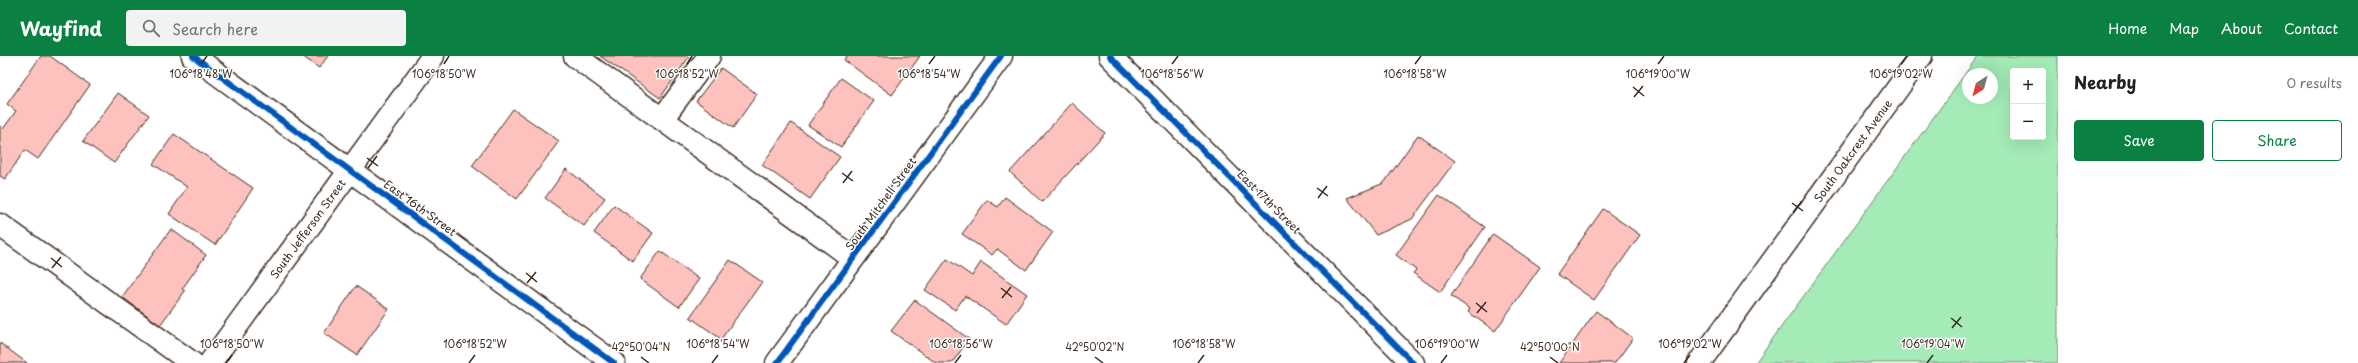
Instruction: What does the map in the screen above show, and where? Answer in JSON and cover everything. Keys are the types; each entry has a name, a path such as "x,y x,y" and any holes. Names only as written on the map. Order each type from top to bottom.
{"street":[{"name":"East 16th Street","path":"193,56 614,363"},
{"name":"South Jefferson Street","path":"210,363 433,56"},
{"path":"575,56 853,258"},
{"path":"662,119 709,56"},
{"name":"South Mitchell Street","path":"777,363 1001,56"},
{"name":"East 17th Street","path":"1110,56 1413,363"},
{"name":"South Oakcrest Avenue","path":"1699,363 1921,56"},
{"path":"0,225 192,363"}],"green space":[{"path":"1978,56 2058,56 2058,363 1755,363 1962,78 1962,104 1998,104 1998,68 1969,68"}],"building":[{"path":"41,56 50,56 90,85 38,159 25,150 5,179 0,176 0,126 3,129 16,111 7,104"},
{"path":"302,56 328,56 319,68"},
{"path":"600,56 688,56 689,57 660,98"},
{"path":"847,56 920,56 892,95 844,60"},
{"path":"721,68 757,94 733,128 696,101"},
{"path":"841,78 874,101 841,147 808,125"},
{"path":"118,93 149,115 114,163 83,141"},
{"path":"1072,103 1105,133 1042,202 1010,172"},
{"path":"513,109 559,141 517,199 472,166"},
{"path":"791,123 840,157 810,199 762,165"},
{"path":"174,134 253,188 215,245 169,214 187,187 153,164"},
{"path":"1418,135 1455,161 1412,219 1376,235 1347,198 1384,183"},
{"path":"566,169 605,198 584,226 545,198"},
{"path":"1439,195 1485,227 1440,292 1413,273 1416,270 1396,255"},
{"path":"1005,197 1053,232 1026,270 997,249 992,255 962,234 987,200 998,207"},
{"path":"614,205 653,233 633,261 594,233"},
{"path":"1603,209 1640,235 1594,300 1557,274"},
{"path":"171,229 206,255 182,289 185,291 160,325 122,297"},
{"path":"1493,234 1540,267 1495,331 1468,312 1470,309 1451,296"},
{"path":"660,251 699,279 679,307 640,279"},
{"path":"947,259 972,276 981,262 1027,294 1006,324 965,296 955,310 925,290"},
{"path":"730,260 762,282 721,339 690,317"},
{"path":"356,286 389,309 357,355 324,333"},
{"path":"915,300 969,339 952,363 936,363 891,331"},
{"path":"1596,311 1633,338 1615,363 1559,363"},
{"path":"0,343 27,363 0,363"}],"cycle path":[{"path":"193,56 614,363"},
{"path":"777,363 1001,56"},
{"path":"1110,56 1413,363"}]}
